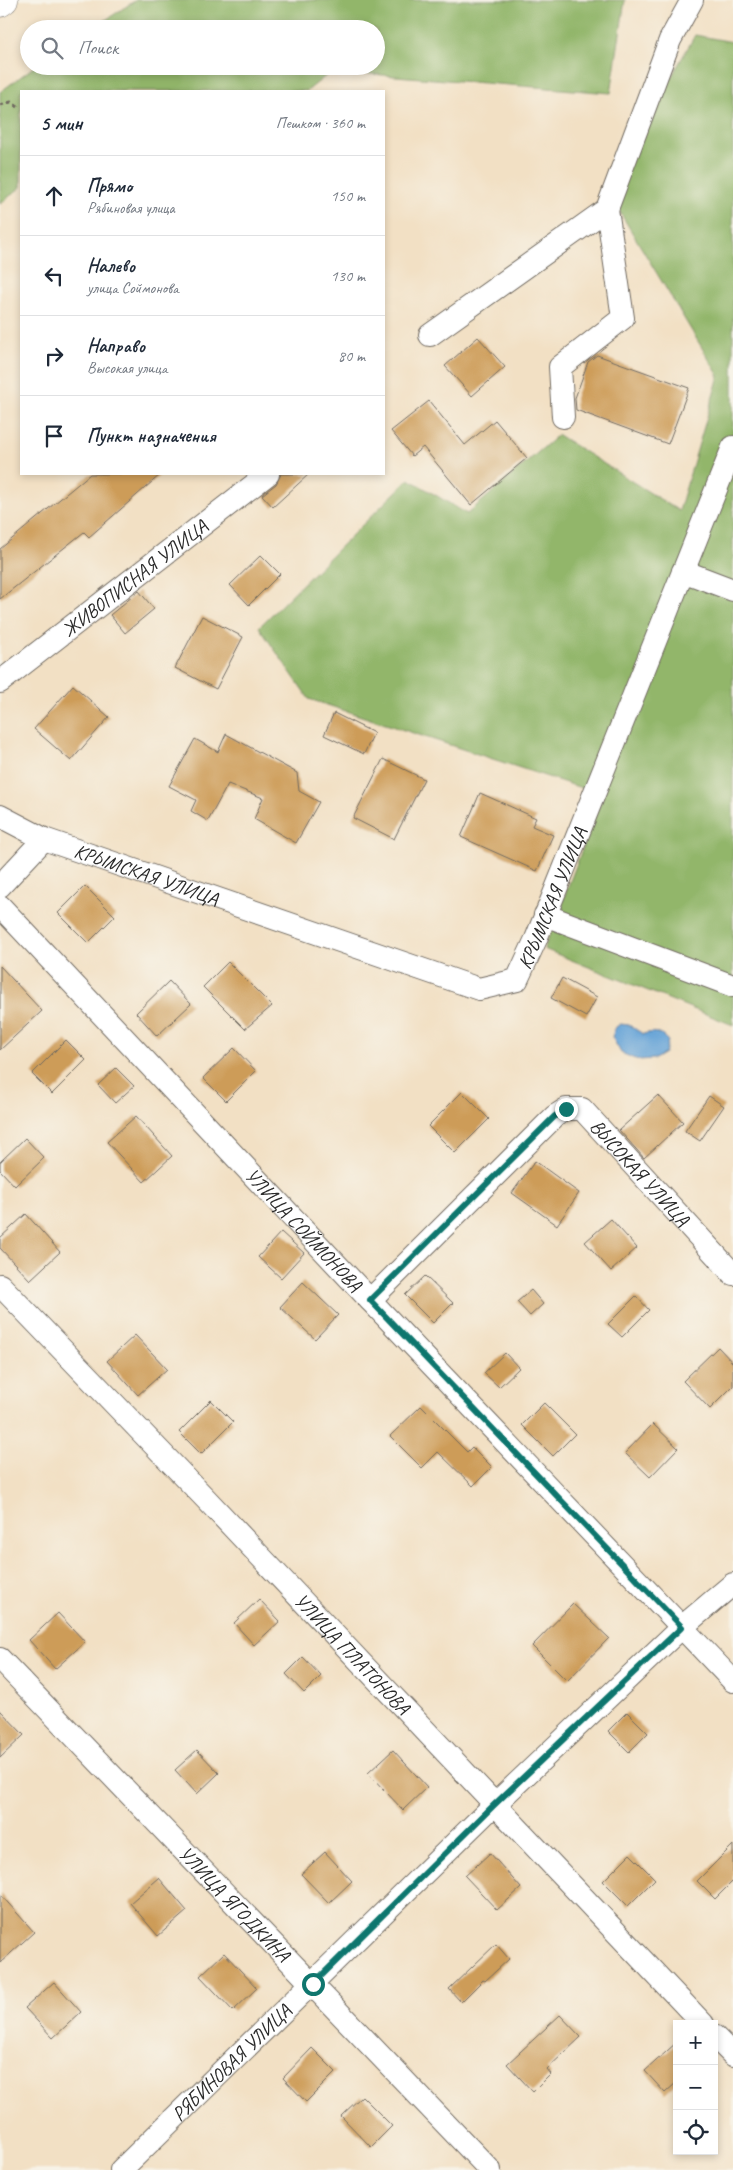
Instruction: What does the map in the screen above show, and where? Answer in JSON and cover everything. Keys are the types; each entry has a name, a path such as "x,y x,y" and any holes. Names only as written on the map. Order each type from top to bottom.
{"main road":[{"path":"0,3 4,0"}],"street":[{"path":"563,417 560,367 623,318 607,209 670,40 692,0"},
{"path":"430,335 607,209"},
{"name":"КРЫМСКАЯ УЛИЦА","path":"0,816 44,839 479,989 517,980 545,915 733,446"},
{"name":"ЖИВОПИСНАЯ УЛИЦА","path":"0,682 267,475"},
{"path":"683,572 733,590"},
{"path":"0,886 44,839"},
{"name":"УЛИЦА СОЙМОНОВА","path":"0,906 370,1300 733,1681"},
{"path":"545,915 733,986"},
{"name":"ВЫСОКАЯ УЛИЦА","path":"370,1300 555,1116 566,1109 582,1109 733,1274"},
{"name":"УЛИЦА ПЛАТОНОВА","path":"0,1285 206,1499 699,2020"},
{"name":"РЯБИНОВАЯ УЛИЦА","path":"121,2170 494,1805 682,1627 733,1584"},
{"name":"УЛИЦА ЯГОДКИНА","path":"0,1660 490,2170"},
{"path":"718,2040 733,2056"}],"path":[{"path":"0,104 11,102 20,108"}],"green space":[{"path":"136,0 625,0 611,93 383,75 385,75 385,20 106,20"},
{"path":"695,35 733,42 733,1025 544,949 603,795 309,699 259,627 409,479 467,514 558,435 679,511 719,376 607,191"},
{"path":"23,75 327,75 308,90 20,90 20,188 0,204 0,92"}],"water":[{"path":"620,1024 629,1025 643,1034 660,1034 668,1041 665,1053 655,1059 638,1060 621,1053 612,1037 615,1028"}],"building":[{"path":"478,337 505,367 472,396 445,366"},
{"path":"597,355 689,388 668,444 576,410 575,398 588,362"},
{"path":"429,401 465,445 495,420 527,458 471,505 423,447 412,456 391,431"},
{"path":"89,475 160,475 89,537 84,532 0,599 0,549"},
{"path":"280,475 308,475 273,507 262,495 276,484"},
{"path":"261,555 280,574 249,605 230,585"},
{"path":"139,591 154,609 125,633 110,615"},
{"path":"202,616 243,637 216,689 175,668"},
{"path":"73,685 109,717 71,761 34,729"},
{"path":"334,713 374,733 364,754 324,735"},
{"path":"226,734 297,773 299,791 319,802 296,843 254,819 263,798 228,784 208,821 191,811 196,800 169,786 195,739 218,752"},
{"path":"383,759 424,779 394,839 353,818"},
{"path":"480,793 536,818 532,826 553,835 537,871 461,837"},
{"path":"85,886 115,916 88,943 58,913"},
{"path":"228,962 272,1006 245,1029 203,987"},
{"path":"0,966 42,1011 0,1050"},
{"path":"562,978 597,997 586,1017 551,998"},
{"path":"169,981 191,1004 157,1036 136,1013"},
{"path":"66,1040 86,1060 52,1094 32,1074"},
{"path":"234,1048 256,1071 226,1101 203,1078"},
{"path":"116,1068 134,1086 115,1103 98,1085"},
{"path":"462,1092 489,1119 455,1153 428,1126"},
{"path":"658,1095 683,1122 644,1158 619,1130"},
{"path":"709,1096 724,1106 700,1141 685,1131"},
{"path":"136,1116 172,1156 144,1182 107,1142"},
{"path":"25,1138 44,1158 15,1186 0,1170 0,1162"},
{"path":"535,1161 579,1193 557,1225 512,1193"},
{"path":"26,1214 60,1252 30,1280 0,1248 0,1238"},
{"path":"611,1219 637,1248 611,1271 585,1242"},
{"path":"281,1232 304,1253 281,1278 258,1257"},
{"path":"425,1276 453,1303 433,1323 405,1295"},
{"path":"303,1282 338,1315 315,1339 280,1307"},
{"path":"531,1290 543,1304 530,1316 517,1302"},
{"path":"636,1296 649,1310 622,1337 608,1324"},
{"path":"135,1335 167,1369 138,1395 107,1361"},
{"path":"718,1347 733,1363 733,1386 710,1409 683,1381"},
{"path":"505,1353 519,1368 499,1387 484,1373"},
{"path":"211,1400 233,1422 201,1454 179,1432"},
{"path":"544,1403 575,1434 553,1456 522,1425"},
{"path":"421,1406 467,1452 472,1447 492,1467 473,1486 438,1452 422,1468 390,1436"},
{"path":"653,1424 678,1448 650,1477 625,1453"},
{"path":"259,1599 280,1621 254,1645 234,1623"},
{"path":"573,1604 609,1638 567,1681 532,1646"},
{"path":"58,1613 85,1642 55,1669 29,1640"},
{"path":"303,1657 321,1676 304,1693 286,1674"},
{"path":"0,1710 24,1735 0,1758"},
{"path":"627,1712 648,1733 629,1752 608,1731"},
{"path":"197,1750 219,1773 197,1794 175,1770"},
{"path":"393,1750 427,1787 403,1810 368,1773"},
{"path":"733,1845 733,1881 715,1899 697,1881"},
{"path":"325,1852 352,1881 329,1903 301,1874"},
{"path":"490,1853 521,1888 497,1910 465,1876"},
{"path":"630,1854 655,1879 628,1906 603,1881"},
{"path":"159,1878 187,1911 158,1936 130,1903"},
{"path":"0,1894 34,1932 0,1963"},
{"path":"496,1944 509,1959 485,1981 483,1980 461,2002 449,1989"},
{"path":"224,1953 257,1988 233,2011 200,1976"},
{"path":"54,1982 81,2012 53,2038 25,2008"},
{"path":"560,2015 581,2037 547,2069 551,2074 533,2092 507,2064"},
{"path":"673,2046 673,2086 665,2093 645,2071"},
{"path":"312,2048 336,2072 306,2102 283,2078"},
{"path":"362,2096 392,2126 371,2147 341,2116"}],"route":[{"path":"313,1984 494,1805 682,1627 370,1300 555,1116 566,1109"}]}
